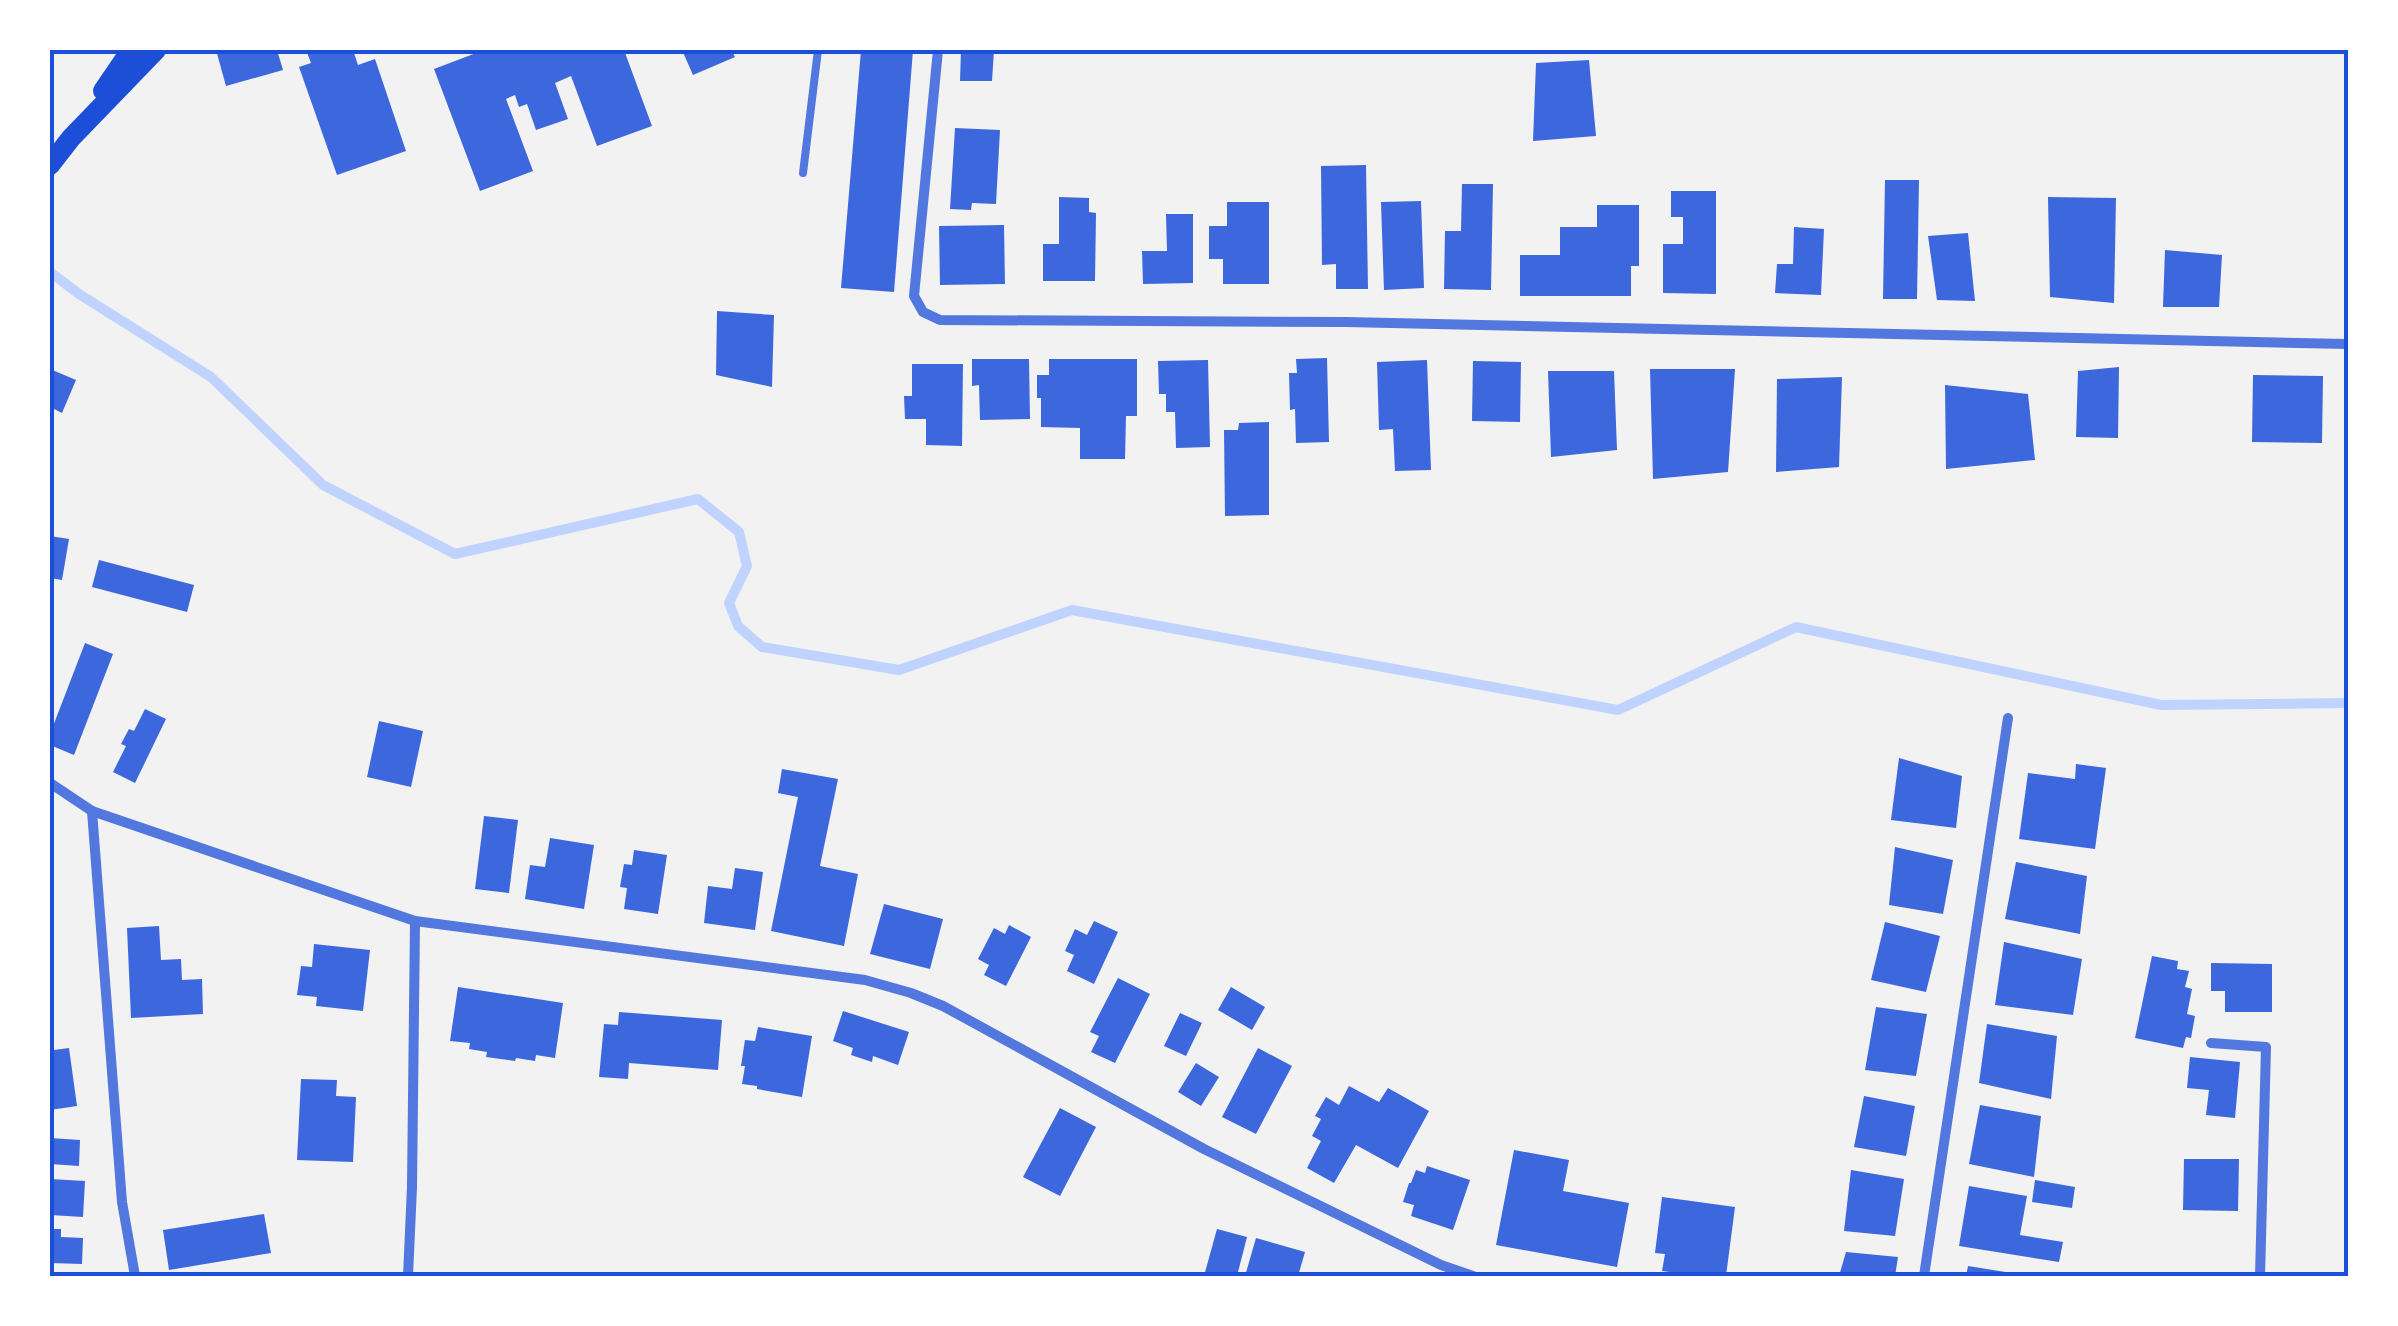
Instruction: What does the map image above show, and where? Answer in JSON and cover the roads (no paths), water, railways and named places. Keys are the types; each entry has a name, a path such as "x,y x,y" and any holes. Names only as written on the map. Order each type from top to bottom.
{"main road":[{"path":"50,165 131,50"},
{"path":"71,138 156,50"}],"street":[{"path":"938,50 914,296 923,312 940,320 1346,322 2348,344"},
{"path":"1924,1276 2008,718"},
{"path":"50,783 92,811 415,921 864,980 911,993 943,1006 1204,1149 1440,1265 1473,1276"},
{"path":"92,811 122,1202 135,1276"},
{"path":"408,1276 415,921"},
{"path":"2211,1043 2266,1047 2260,1276"}],"lane":[{"path":"803,173 818,50"}],"waterway":[{"path":"50,272 211,377 323,485 455,554 698,499 739,532 747,566 729,603 738,626 762,647 899,670 1072,610 1618,710 1796,627 2161,705 2348,703"}]}
